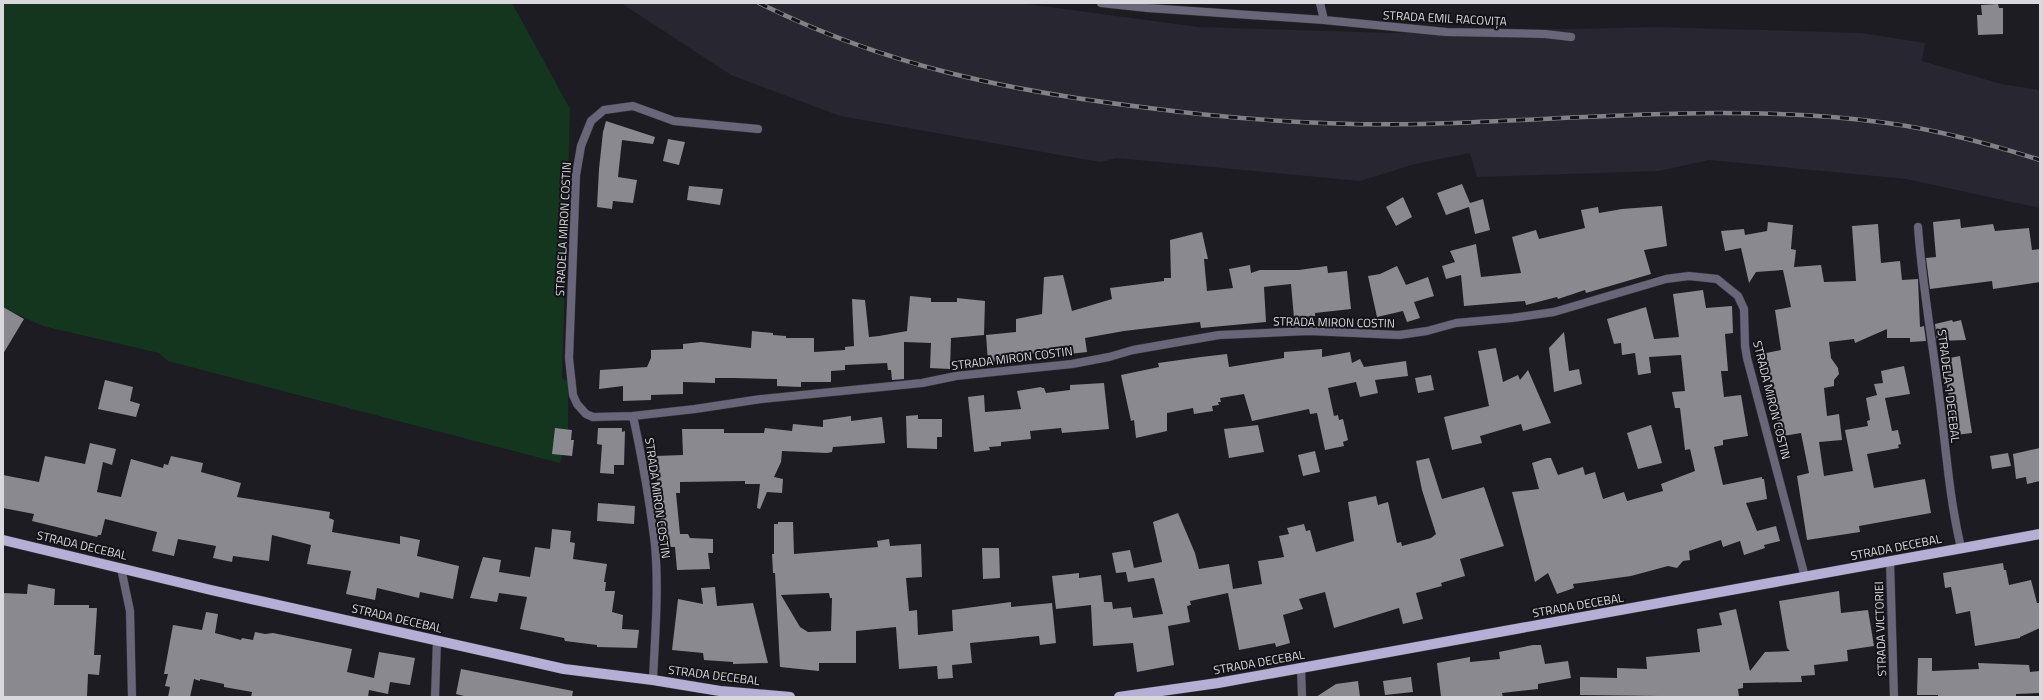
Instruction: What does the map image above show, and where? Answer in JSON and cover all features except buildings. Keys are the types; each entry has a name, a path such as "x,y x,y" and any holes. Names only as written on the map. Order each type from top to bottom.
{"main road":[{"name":"STRADA DECEBAL","path":"1119,697 1172,690 2040,534"},
{"name":"STRADA DECEBAL","path":"3,540 211,590 564,669 653,680 720,694 790,697"}],"street":[{"name":"STRADA EMIL RACOVIȚA","path":"1101,3 1148,8 1324,20 1446,32 1545,34 1571,37"},
{"path":"1320,3 1324,20"},
{"name":"STRADELA MIRON COSTIN","path":"611,417 593,417 586,414 577,404 573,395 569,358 576,175 581,146 591,121 604,110 633,106 674,120 758,129"},
{"name":"STRADELA 1 DECEBAL","path":"1918,227 1922,281 1938,382 1949,488 1961,548"},
{"name":"STRADA MIRON COSTIN","path":"611,417 695,410 761,399 922,383 956,376 1072,364 1109,357 1133,350 1219,335 1309,331 1399,335 1427,332 1456,324 1554,312 1672,277 1709,277 1717,279 1733,291 1741,300 1744,309 1745,346 1747,358 1805,577"},
{"name":"STRADA MIRON COSTIN","path":"633,416 642,461 655,546 657,605 653,680"},
{"name":"STRADA VICTORIEI","path":"1890,561 1894,697"},
{"path":"121,568 130,611 132,697"},
{"path":"435,697 437,640"},
{"path":"1301,667 1302,697"}],"shaded area":[{"path":"621,3 1020,3 1198,27 1394,33 1655,27 1862,33 1925,43 1922,61 2001,84 2040,90 2040,208 1906,179 1709,160 1659,171 1477,177 1470,153 1415,164 1360,181 1117,158 1100,162 840,116 731,75"}],"green space":[{"path":"3,3 512,3 570,109 562,379 568,381 568,429 560,463 168,361 159,353 43,326 3,308"}],"railway":[{"path":"759,3 806,25 854,44 949,73 1046,93 1183,112 1251,119 1354,124 1423,124 1597,116 1714,113 1830,117 1926,129 2002,148 2040,160"}]}
